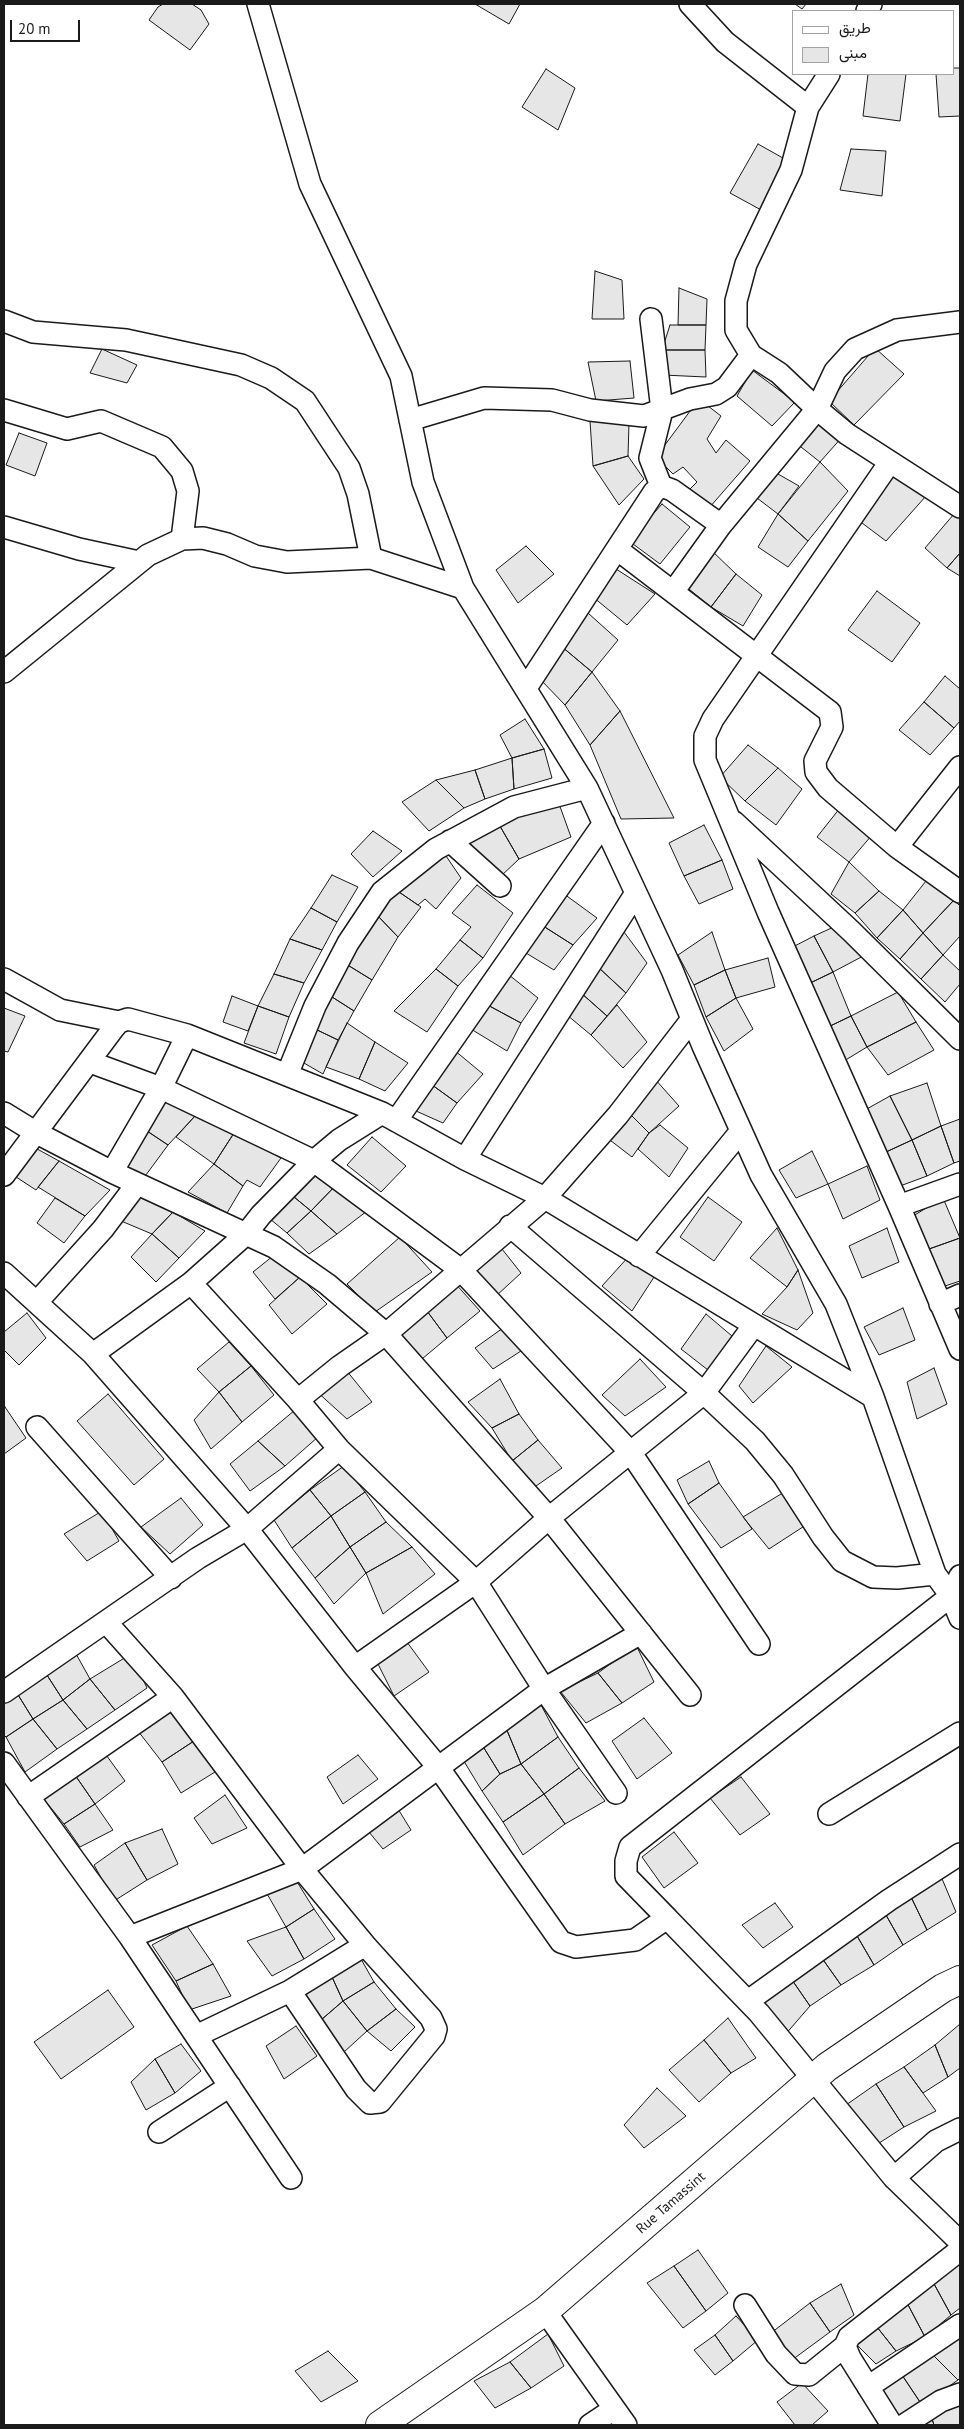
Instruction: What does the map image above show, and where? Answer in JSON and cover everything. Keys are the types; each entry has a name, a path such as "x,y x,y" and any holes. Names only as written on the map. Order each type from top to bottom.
{"main road":[{"name":"Rue Tamassint","path":"380,2425 546,2311 827,2067 943,1988 960,1980"}],"street":[{"path":"258,4 310,184 401,376 423,482 463,588 587,788 604,823 761,1175 836,1304 873,1397 935,1574 951,1596 960,1618"},
{"path":"690,4 725,42 808,107"},
{"path":"828,75 808,107 791,170 746,264 736,301 736,330 751,354 779,373 847,434 960,507"},
{"path":"651,319 662,410 650,458 661,486 672,490 721,525"},
{"path":"4,321 33,332 126,340 241,365 271,378 305,401 350,468 358,494 370,558"},
{"path":"673,592 721,525 817,408 835,371 855,349 898,330 957,325"},
{"path":"410,420 484,398 552,400 590,410 644,416 690,399 716,394 727,387 751,354"},
{"path":"4,410 67,429 101,421 162,447 182,471 188,491 182,539"},
{"path":"890,462 713,719 705,736 705,760 768,912 899,1206 960,1349"},
{"path":"526,688 618,550 654,492 661,486"},
{"path":"4,527 79,549 139,562"},
{"path":"4,672 148,555 182,539 203,538 227,544 255,556 287,562 370,558 463,588"},
{"path":"618,550 830,712 832,727 815,761 816,772 828,788 897,847 960,892"},
{"path":"897,847 960,767"},
{"path":"287,1075 315,1006 348,943 382,892 436,849 514,807 587,788"},
{"path":"728,817 851,931 960,1039"},
{"path":"94,1354 191,1283 246,1234 261,1215 314,1161 339,1140 389,1117 604,823"},
{"path":"450,841 500,886"},
{"path":"465,1159 636,893"},
{"path":"4,979 60,1010 119,1022 128,1019 187,1036 389,1117 465,1159 545,1198 873,1397"},
{"path":"298,1400 340,1366 386,1334 545,1198 618,1115 692,1019"},
{"path":"4,1175 119,1022"},
{"path":"112,1172 161,1088 187,1036"},
{"path":"90,1062 161,1088 314,1161 461,1270 631,1453 758,1644"},
{"path":"4,1113 35,1132 136,1184 274,1247 297,1261 386,1334 549,1518 690,1695"},
{"path":"639,1256 741,1131"},
{"path":"37,1302 103,1229 136,1184"},
{"path":"899,1206 960,1184"},
{"path":"510,1226 704,1394 755,1442 783,1474 823,1537 842,1561 873,1577 897,1578 935,1574"},
{"path":"4,1273 94,1354 247,1529 355,1667 438,1767 561,1942 576,1947 635,1940 667,1918"},
{"path":"191,1283 298,1400 339,1449 476,1582 544,1689 616,1793"},
{"path":"940,1304 960,1295"},
{"path":"355,1667 476,1582 549,1518 704,1394 754,1325"},
{"path":"37,1427 170,1578"},
{"path":"4,1692 170,1578 247,1529 339,1449"},
{"path":"960,1576 951,1596 630,1847 626,1861 626,1876 748,2001 894,2178 960,2242"},
{"path":"107,1623 174,1697 302,1869 364,1945 431,2018 436,2029 434,2036 380,2102 370,2103 356,2090 290,1991"},
{"path":"130,1937 302,1869 544,1689 641,1633"},
{"path":"28,1797 174,1697"},
{"path":"829,1814 960,1733"},
{"path":"4,1763 130,1937 291,2178"},
{"path":"748,2001 889,1900 960,1854"},
{"path":"196,2036 290,1991 364,1945"},
{"path":"159,2132 230,2086"},
{"path":"894,2178 936,2141 960,2129"},
{"path":"744,2304 776,2354 795,2374 808,2375 845,2346 849,2337 960,2250"},
{"path":"546,2311 620,2417 590,2425"},
{"path":"868,2387 960,2325"},
{"path":"845,2346 892,2425"},
{"path":"904,2425 941,2402 960,2394"}],"building":[{"path":"163,4 192,4 201,10 209,24 190,50 149,20 158,7"},
{"path":"475,4 520,4 509,24"},
{"path":"795,4 806,4 802,9"},
{"path":"954,68 960,68 960,116 939,117 936,75 954,75"},
{"path":"546,69 575,88 558,130 522,107"},
{"path":"868,75 906,75 900,121 863,116"},
{"path":"758,144 790,162 763,211 730,193"},
{"path":"851,149 886,151 882,196 840,190"},
{"path":"595,271 622,280 624,319 592,319"},
{"path":"679,288 707,299 706,325 678,325"},
{"path":"670,325 706,325 705,350 662,350"},
{"path":"875,348 904,374 854,425 829,401"},
{"path":"102,349 137,365 127,383 90,373"},
{"path":"662,350 705,350 706,377 663,375"},
{"path":"630,361 634,398 596,401 588,362"},
{"path":"752,370 795,402 772,426 737,396"},
{"path":"699,399 721,416 707,439 716,453 726,440 750,461 709,508 687,492 697,482 683,467 673,474 656,457"},
{"path":"820,417 843,436 820,462 796,443"},
{"path":"590,421 629,423 628,456 593,466"},
{"path":"19,433 47,443 35,476 6,465"},
{"path":"628,456 644,479 619,505 593,466"},
{"path":"820,462 848,491 808,541 778,514"},
{"path":"771,470 799,486 778,514 753,495"},
{"path":"894,474 926,496 886,541 858,520"},
{"path":"662,504 690,527 660,564 629,541"},
{"path":"778,514 808,541 788,567 758,547"},
{"path":"954,514 960,518 960,553 947,568 925,548"},
{"path":"526,546 554,574 518,603 496,570"},
{"path":"710,549 736,574 711,607 684,585"},
{"path":"960,553 960,576 947,568"},
{"path":"616,569 655,594 627,625 593,597"},
{"path":"736,574 762,595 743,626 711,607"},
{"path":"877,591 920,623 892,662 848,630"},
{"path":"588,613 618,640 592,672 561,646"},
{"path":"561,646 592,672 565,705 539,678"},
{"path":"592,672 620,711 590,745 565,705"},
{"path":"945,676 960,689 960,721 954,728 924,702"},
{"path":"924,702 954,728 930,755 899,730"},
{"path":"620,711 674,818 621,819 590,745"},
{"path":"525,719 544,749 512,758 500,735"},
{"path":"748,745 778,768 745,801 720,777"},
{"path":"544,749 552,778 514,789 512,758"},
{"path":"512,758 514,789 485,799 475,770"},
{"path":"778,768 802,789 776,825 745,801"},
{"path":"475,770 485,799 464,808 436,780"},
{"path":"436,780 464,808 429,831 402,802"},
{"path":"558,801 571,837 519,859 497,821"},
{"path":"840,808 872,835 849,862 817,837"},
{"path":"497,821 519,859 500,877 465,838"},
{"path":"704,825 722,860 684,876 669,843"},
{"path":"373,831 402,851 373,877 351,854"},
{"path":"444,853 461,878 436,909 425,899 418,905 396,890"},
{"path":"722,860 733,889 699,904 684,876"},
{"path":"849,862 879,891 855,913 831,894"},
{"path":"332,875 358,887 337,922 311,908"},
{"path":"926,881 954,900 923,933 903,910"},
{"path":"477,885 513,913 483,958 460,940 471,927 452,913"},
{"path":"396,890 421,907 398,937 377,915"},
{"path":"560,891 597,918 573,945 540,924"},
{"path":"879,891 903,910 877,938 855,913"},
{"path":"954,900 960,906 960,936 943,955 923,933"},
{"path":"311,908 337,922 322,950 290,939"},
{"path":"903,910 923,933 900,959 877,938"},
{"path":"377,915 398,937 372,980 346,964"},
{"path":"540,924 573,945 554,970 521,950"},
{"path":"838,925 867,954 833,972 814,936"},
{"path":"624,932 647,963 626,993 598,967"},
{"path":"712,932 725,970 694,985 678,955"},
{"path":"923,933 943,955 921,979 900,959"},
{"path":"814,936 833,972 804,986 787,950"},
{"path":"290,939 322,950 304,983 274,974"},
{"path":"460,940 483,958 458,986 436,969"},
{"path":"943,955 960,971 960,984 945,1002 921,979"},
{"path":"768,958 775,987 736,998 725,970"},
{"path":"346,964 372,980 354,1011 329,995"},
{"path":"598,967 626,993 607,1016 580,992"},
{"path":"436,969 458,986 427,1032 394,1011"},
{"path":"725,970 736,998 706,1017 694,985"},
{"path":"504,971 538,998 521,1023 482,1002"},
{"path":"833,972 851,1016 824,1029 804,986"},
{"path":"274,974 304,983 289,1017 258,1006"},
{"path":"580,992 607,1016 591,1035 561,1010"},
{"path":"898,992 916,1022 867,1047 851,1016"},
{"path":"329,995 354,1011 338,1040 311,1027"},
{"path":"232,996 258,1006 248,1031 223,1022"},
{"path":"736,998 753,1029 724,1051 706,1017"},
{"path":"482,1002 521,1023 507,1051 466,1026"},
{"path":"617,1005 647,1042 623,1068 591,1035"},
{"path":"258,1006 289,1017 276,1054 244,1043"},
{"path":"4,1008 25,1016 8,1052 4,1051"},
{"path":"851,1016 867,1047 839,1064 824,1029"},
{"path":"916,1022 934,1050 888,1075 867,1047"},
{"path":"347,1023 375,1042 359,1079 326,1067"},
{"path":"311,1027 338,1040 323,1074 297,1059"},
{"path":"375,1042 408,1063 385,1091 359,1079"},
{"path":"454,1050 483,1074 457,1103 428,1082"},
{"path":"654,1078 679,1106 649,1133 630,1114"},
{"path":"428,1082 457,1103 443,1123 407,1107"},
{"path":"927,1083 941,1126 912,1140 890,1096"},
{"path":"890,1096 912,1140 886,1152 865,1110"},
{"path":"162,1099 195,1116 168,1145 144,1129"},
{"path":"630,1114 649,1133 632,1157 606,1137"},
{"path":"195,1116 234,1133 214,1164 176,1137"},
{"path":"960,1119 960,1161 954,1163 941,1126"},
{"path":"660,1125 688,1148 669,1177 638,1149 649,1133"},
{"path":"941,1126 954,1163 927,1176 912,1140"},
{"path":"144,1129 168,1145 143,1179 119,1162"},
{"path":"234,1133 281,1158 260,1187 247,1180 243,1186 214,1164"},
{"path":"372,1137 406,1166 381,1192 347,1165"},
{"path":"912,1140 927,1176 900,1186 886,1152"},
{"path":"30,1145 59,1161 36,1190 10,1173"},
{"path":"812,1151 828,1184 796,1198 779,1170"},
{"path":"59,1161 110,1190 85,1216 38,1187"},
{"path":"214,1164 243,1186 227,1213 188,1192"},
{"path":"867,1166 880,1200 843,1219 828,1184"},
{"path":"317,1167 338,1183 311,1211 288,1192"},
{"path":"338,1183 367,1211 337,1234 311,1211"},
{"path":"137,1190 173,1212 152,1234 114,1218"},
{"path":"288,1192 311,1211 287,1233 264,1214"},
{"path":"708,1197 742,1222 714,1261 680,1237"},
{"path":"55,1198 85,1216 64,1243 37,1223"},
{"path":"943,1198 960,1238 929,1249 908,1219"},
{"path":"311,1211 337,1234 309,1254 287,1233"},
{"path":"173,1212 205,1231 179,1258 152,1234"},
{"path":"777,1228 798,1270 787,1287 750,1258"},
{"path":"887,1228 899,1262 862,1278 849,1246"},
{"path":"152,1234 179,1258 156,1282 131,1257"},
{"path":"400,1237 432,1272 375,1312 347,1284"},
{"path":"960,1238 960,1281 942,1287 929,1249"},
{"path":"498,1244 521,1273 496,1296 472,1266"},
{"path":"278,1252 300,1277 275,1299 253,1272"},
{"path":"630,1255 656,1274 632,1311 602,1286"},
{"path":"798,1270 813,1313 797,1330 762,1314 787,1287"},
{"path":"300,1277 327,1304 292,1334 269,1305"},
{"path":"454,1282 480,1311 447,1338 424,1307"},
{"path":"424,1307 447,1338 422,1359 396,1328"},
{"path":"903,1308 915,1340 879,1355 864,1327"},
{"path":"27,1313 46,1338 19,1365 4,1350 4,1332"},
{"path":"706,1314 732,1336 708,1370 681,1349"},
{"path":"503,1328 521,1351 493,1369 475,1348"},
{"path":"229,1342 251,1366 219,1392 197,1369"},
{"path":"766,1346 792,1367 753,1403 739,1386"},
{"path":"640,1359 666,1387 625,1416 602,1395"},
{"path":"342,1365 372,1402 347,1419 315,1390"},
{"path":"251,1366 274,1395 242,1422 219,1392"},
{"path":"934,1368 947,1404 917,1419 907,1382"},
{"path":"500,1379 519,1414 492,1428 468,1402"},
{"path":"219,1392 242,1422 211,1449 194,1420"},
{"path":"108,1394 164,1459 134,1485 77,1421"},
{"path":"5,1407 26,1438 4,1454 4,1409"},
{"path":"295,1410 318,1437 285,1466 258,1441"},
{"path":"519,1414 538,1440 512,1461 492,1428"},
{"path":"538,1440 562,1468 536,1486 512,1461"},
{"path":"258,1441 285,1466 250,1491 230,1464"},
{"path":"709,1461 719,1483 688,1504 677,1480"},
{"path":"344,1466 365,1492 331,1516 310,1490"},
{"path":"719,1483 752,1529 721,1548 688,1504"},
{"path":"310,1490 331,1516 292,1548 274,1520"},
{"path":"786,1491 809,1523 769,1549 743,1517"},
{"path":"365,1492 386,1522 350,1547 331,1516"},
{"path":"181,1498 203,1525 170,1554 141,1527"},
{"path":"102,1511 119,1541 87,1561 64,1534"},
{"path":"331,1516 350,1547 315,1578 292,1548"},
{"path":"386,1522 412,1547 366,1573 350,1547"},
{"path":"350,1547 366,1573 334,1604 315,1578"},
{"path":"412,1547 435,1574 383,1614 366,1573"},
{"path":"404,1638 429,1672 394,1696 375,1658"},
{"path":"636,1645 654,1682 622,1703 598,1673"},
{"path":"75,1652 90,1679 63,1700 45,1672"},
{"path":"131,1654 147,1688 115,1710 90,1679"},
{"path":"45,1672 63,1700 33,1719 15,1690"},
{"path":"598,1673 622,1703 586,1723 560,1691"},
{"path":"90,1679 115,1710 87,1729 63,1700"},
{"path":"15,1690 33,1719 6,1737 4,1735 4,1697"},
{"path":"63,1700 87,1729 57,1749 33,1719"},
{"path":"541,1705 558,1737 521,1764 506,1728"},
{"path":"172,1709 194,1741 162,1762 138,1731"},
{"path":"644,1718 672,1753 637,1779 612,1741"},
{"path":"33,1719 57,1749 25,1772 6,1737"},
{"path":"506,1728 521,1764 500,1774 479,1740"},
{"path":"558,1737 579,1768 544,1794 521,1764"},
{"path":"479,1740 500,1774 482,1791 462,1758"},
{"path":"194,1741 215,1772 181,1793 162,1762"},
{"path":"104,1752 125,1781 95,1804 75,1775"},
{"path":"358,1755 378,1779 343,1804 327,1777"},
{"path":"521,1764 544,1794 503,1822 482,1791 500,1774"},
{"path":"579,1768 605,1801 565,1824 544,1794"},
{"path":"75,1775 95,1804 64,1824 42,1797"},
{"path":"741,1777 770,1814 740,1835 710,1798"},
{"path":"544,1794 565,1824 523,1855 503,1822"},
{"path":"225,1795 247,1828 212,1844 194,1818"},
{"path":"95,1804 113,1830 80,1847 64,1824"},
{"path":"395,1804 411,1830 383,1849 364,1826"},
{"path":"162,1829 178,1864 147,1880 125,1843"},
{"path":"674,1832 698,1863 664,1888 642,1857"},
{"path":"125,1843 147,1880 114,1901 94,1865"},
{"path":"940,1874 956,1912 927,1930 911,1897"},
{"path":"294,1877 314,1909 286,1927 266,1892"},
{"path":"911,1897 927,1930 903,1945 882,1908"},
{"path":"775,1903 793,1927 763,1948 742,1925"},
{"path":"882,1908 903,1945 874,1965 853,1929"},
{"path":"314,1909 335,1939 304,1959 286,1927"},
{"path":"187,1926 213,1964 176,1981 152,1945"},
{"path":"286,1927 304,1959 272,1976 247,1941"},
{"path":"853,1929 874,1965 841,1985 819,1954"},
{"path":"819,1954 841,1985 810,2006 790,1977"},
{"path":"361,1959 374,1982 343,2001 332,1977"},
{"path":"213,1964 231,1996 189,2010 176,1981"},
{"path":"332,1977 343,2001 321,2020 301,1995"},
{"path":"790,1977 810,2006 784,2036 758,1998"},
{"path":"374,1982 396,2009 367,2031 343,2001"},
{"path":"108,1990 134,2027 61,2079 34,2042"},
{"path":"343,2001 367,2031 344,2052 321,2020"},
{"path":"396,2009 415,2027 391,2051 367,2031"},
{"path":"728,2018 756,2058 731,2073 704,2040"},
{"path":"960,2024 960,2068 948,2077 935,2045"},
{"path":"296,2026 317,2056 284,2079 266,2046"},
{"path":"704,2040 731,2073 699,2102 669,2070"},
{"path":"181,2044 201,2071 175,2093 155,2059"},
{"path":"935,2045 948,2077 923,2093 904,2067"},
{"path":"155,2059 175,2093 146,2110 131,2082"},
{"path":"904,2067 936,2111 904,2127 876,2084"},
{"path":"876,2084 904,2127 873,2147 846,2105"},
{"path":"657,2088 686,2116 644,2148 624,2125"},
{"path":"698,2250 728,2293 706,2311 674,2266"},
{"path":"960,2259 960,2308 951,2315 933,2282"},
{"path":"674,2266 706,2311 683,2328 647,2283"},
{"path":"933,2282 951,2315 925,2337 906,2301"},
{"path":"841,2284 854,2315 830,2332 810,2303"},
{"path":"906,2301 925,2337 896,2351 873,2322"},
{"path":"810,2303 830,2332 792,2360 771,2333"},
{"path":"736,2316 758,2340 733,2361 715,2335"},
{"path":"873,2322 896,2351 876,2364 852,2340"},
{"path":"548,2334 564,2366 531,2388 510,2362"},
{"path":"715,2335 733,2361 715,2375 694,2350"},
{"path":"960,2336 960,2378 958,2380 933,2355"},
{"path":"328,2351 358,2381 321,2402 295,2371"},
{"path":"933,2355 958,2380 922,2405 902,2375"},
{"path":"510,2362 531,2388 495,2408 474,2381"},
{"path":"902,2375 922,2405 902,2421 880,2387"},
{"path":"802,2383 828,2411 812,2425 795,2425 777,2402"},
{"path":"960,2398 960,2425 934,2425 931,2416"},
{"path":"931,2416 934,2425 913,2425"}]}
